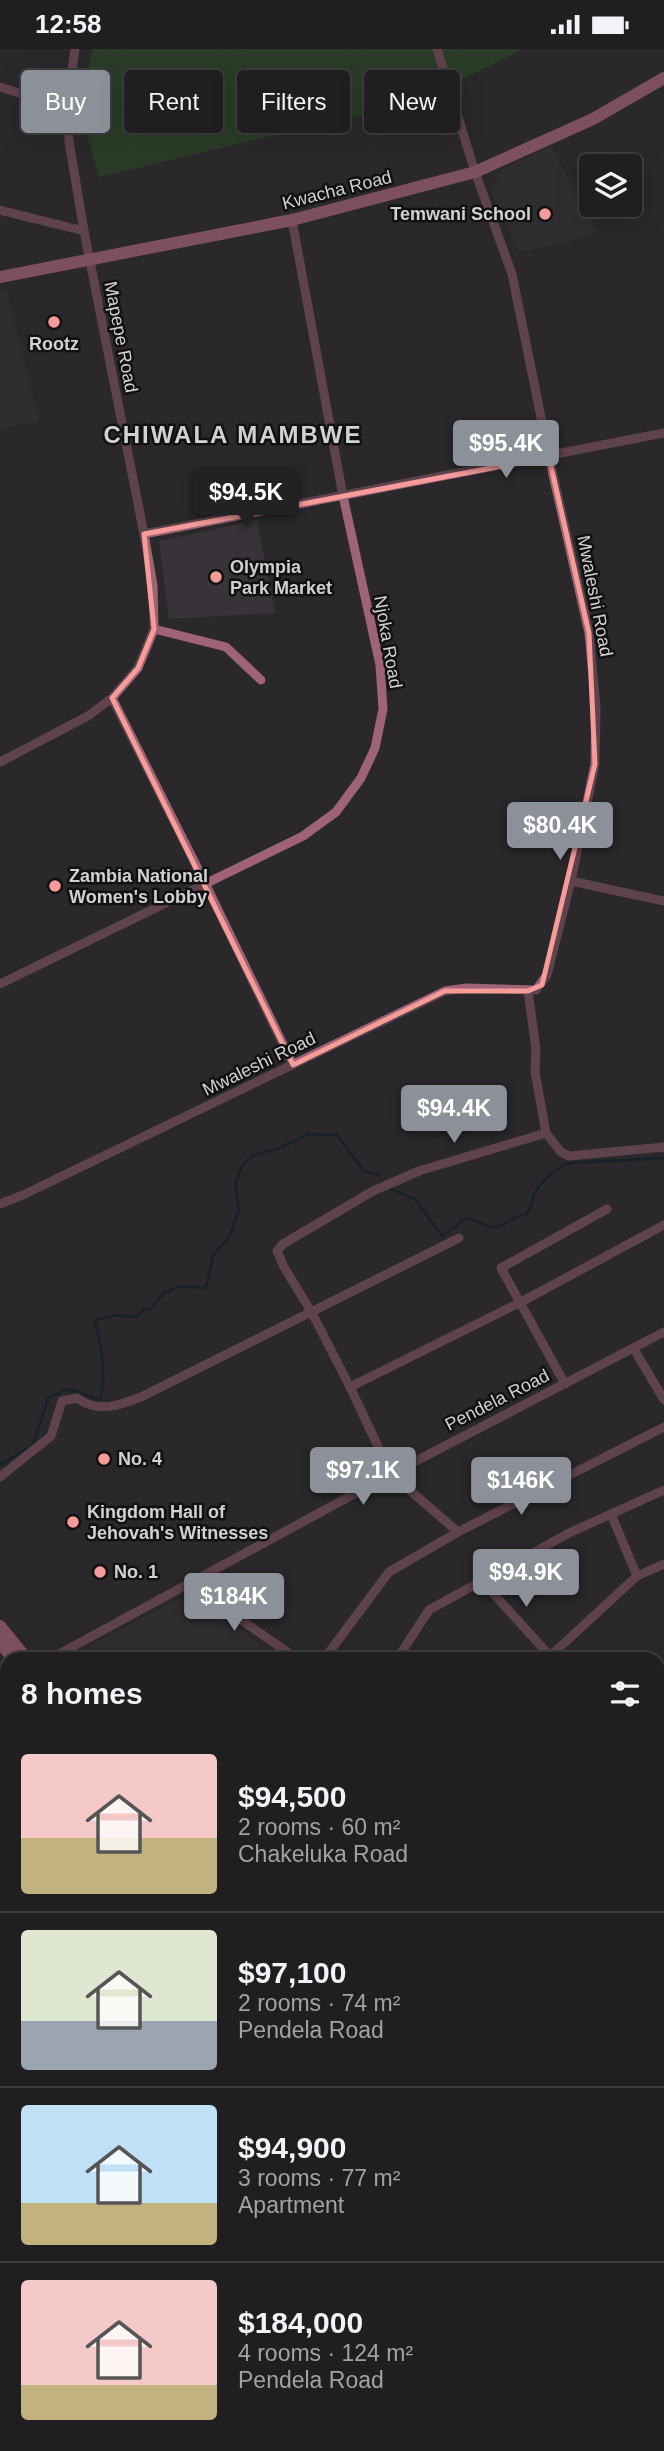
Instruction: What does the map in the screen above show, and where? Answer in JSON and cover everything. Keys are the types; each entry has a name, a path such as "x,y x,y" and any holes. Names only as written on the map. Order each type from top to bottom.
{"main road":[{"name":"Kwacha Road","path":"0,277 292,220 475,172 593,118 664,79"},
{"path":"0,1626 21,1652"}],"street":[{"name":"Mapepe Road","path":"72,70 75,49"},
{"name":"Mwaleshi Road","path":"0,1204 444,991 466,988 536,990 547,975 571,881 596,764 596,708 589,632 512,274 475,172 437,49"},
{"path":"0,87 21,94"},
{"name":"Mapepe Road","path":"0,762 88,716 112,698 138,668 154,629 153,585 84,231 69,133"},
{"path":"0,210 84,231"},
{"name":"Njoka Road","path":"0,984 303,836 336,812 361,778 374,748 383,709 380,665 343,496 292,220"},
{"path":"144,534 664,433"},
{"path":"154,629 226,647 261,680"},
{"path":"112,698 293,1065"},
{"path":"571,881 664,901"},
{"path":"528,991 536,1049 535,1072 546,1133 561,1152 569,1156 664,1147"},
{"path":"458,1532 391,1474 350,1387 277,1251 283,1244 373,1191 419,1171 546,1133"},
{"path":"565,1384 501,1268 607,1209"},
{"path":"350,1387 521,1302 664,1225"},
{"path":"0,1477 51,1436 62,1401 77,1398 85,1404 113,1408 143,1396 459,1238"},
{"name":"Pendela Road","path":"63,1652 391,1474 664,1332"},
{"path":"634,1349 664,1400"},
{"path":"329,1652 388,1571 458,1532 664,1427"},
{"path":"405,1652 429,1610 569,1533 664,1490"},
{"path":"611,1514 637,1576"},
{"path":"554,1652 637,1576 664,1564"},
{"path":"482,1581 545,1652"},
{"path":"194,1582 203,1593 287,1652"}],"highlighted area":[{"path":"549,457 589,633 595,764 542,985 528,991 445,991 293,1065 112,698 138,668 154,629 144,534"}],"shaded area":[{"name":"Temwani School","path":"551,146 579,197 579,217 590,217 599,234 519,252 492,194 502,169"},
{"path":"6,289 39,421 0,429 0,290"},
{"name":"Olympia Park Market","path":"257,520 275,613 169,619 159,541"},
{"path":"189,1594 271,1652 77,1652"}],"green space":[{"path":"92,49 523,49 460,80 460,70 364,70 364,114 350,118 350,70 237,70 237,133 285,133 99,177 86,133 110,133 110,70 88,70"}],"waterway":[{"path":"0,1465 33,1445 48,1398 69,1389 100,1400 103,1370 95,1320 115,1315 136,1317 144,1309 149,1310 165,1292 182,1286 206,1288 213,1255 228,1239 239,1211 235,1184 243,1164 254,1155 280,1148 309,1134 337,1135 364,1171 379,1175"},
{"path":"391,1189 415,1199 442,1236 467,1218 495,1227 526,1214 541,1184 569,1163 664,1158"}],"place":[{"name":"Temwani School","path":"545,214"},
{"name":"Rootz","path":"54,322"},
{"name":"Olympia Park Market","path":"216,577"},
{"name":"Zambia National Women's Lobby","path":"55,886"},
{"name":"No. 4","path":"104,1459"},
{"name":"Kingdom Hall of Jehovah's Witnesses","path":"73,1522"},
{"name":"No. 1","path":"100,1572"}],"district":[{"name":"CHIWALA MAMBWE","path":"233,434"}]}
